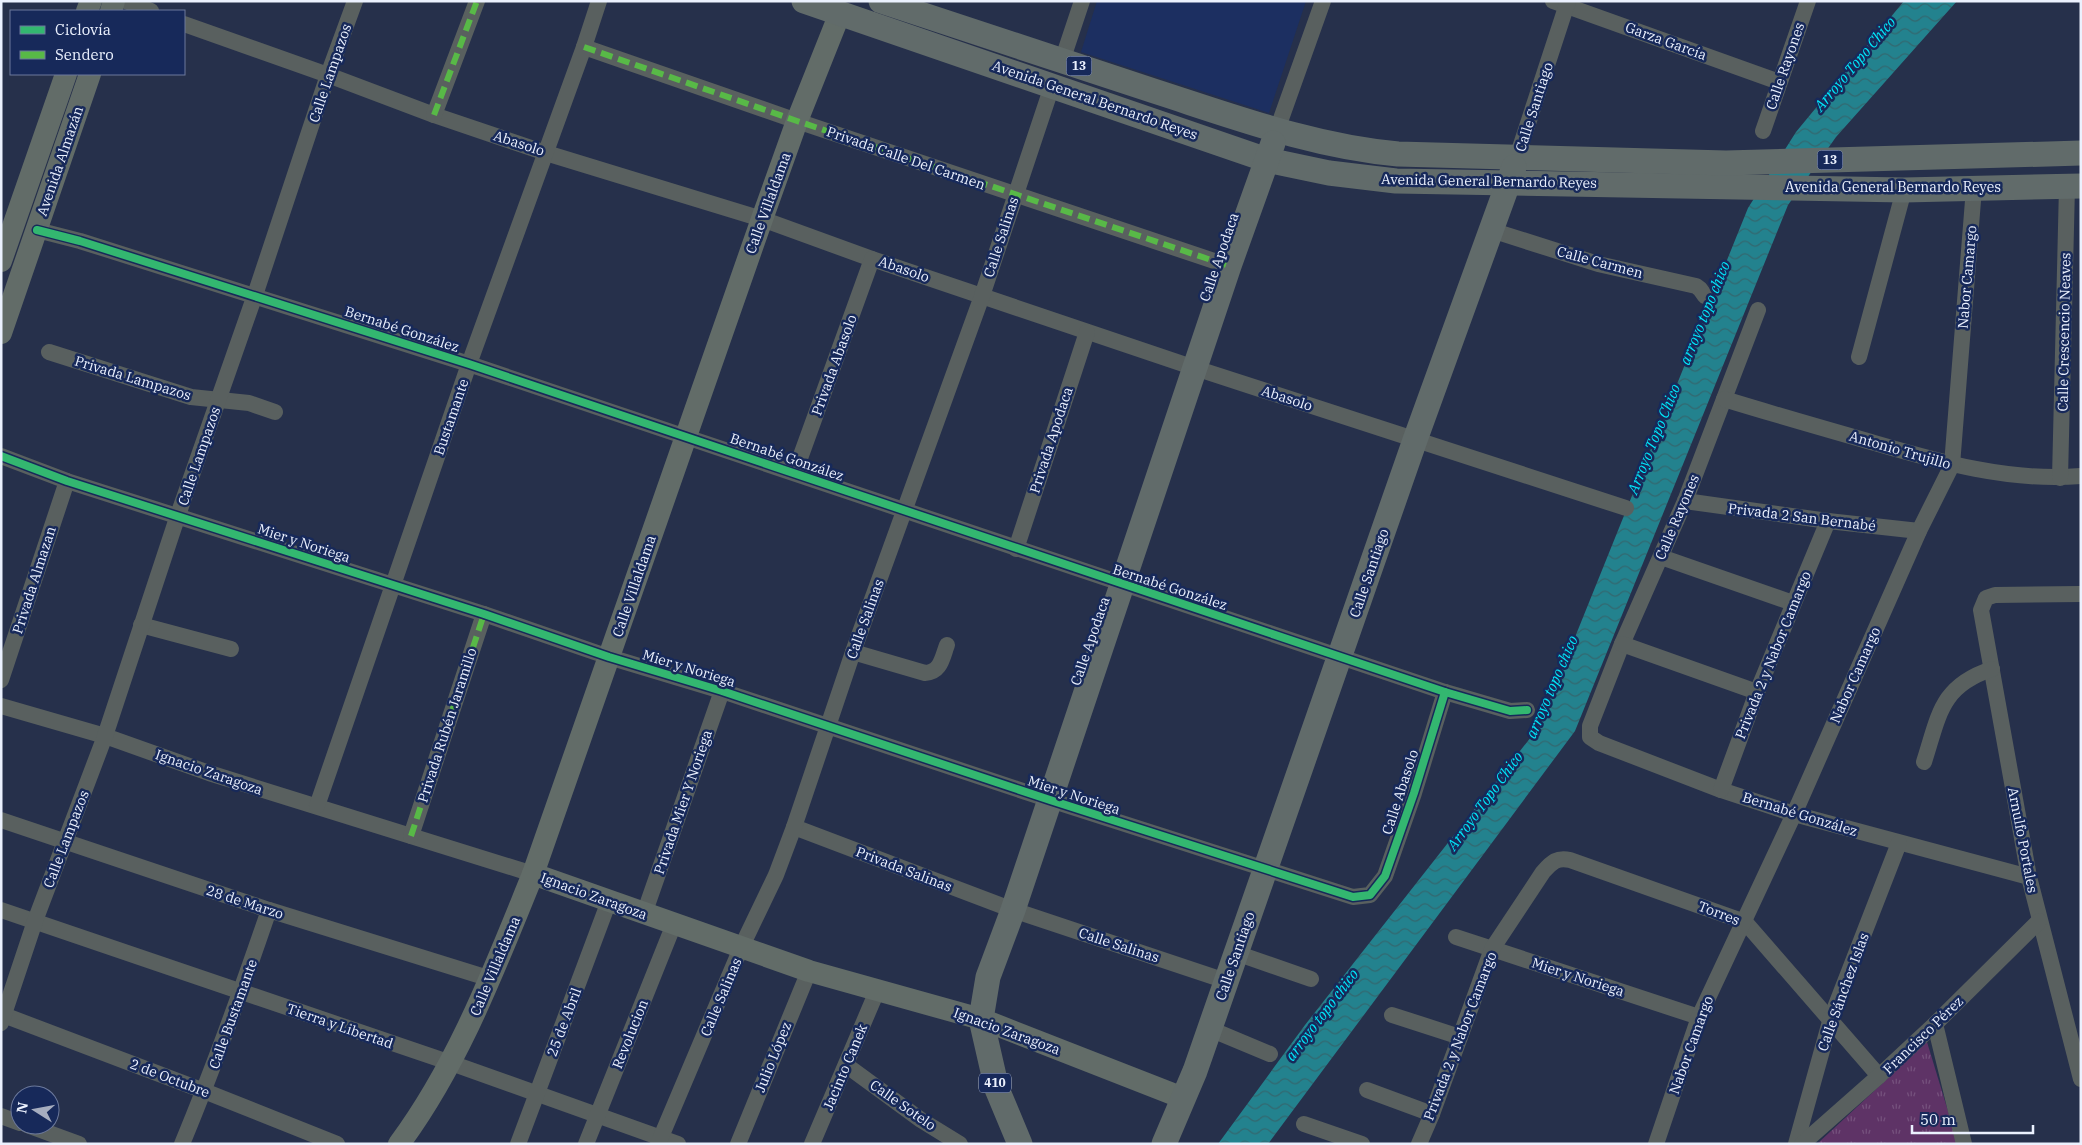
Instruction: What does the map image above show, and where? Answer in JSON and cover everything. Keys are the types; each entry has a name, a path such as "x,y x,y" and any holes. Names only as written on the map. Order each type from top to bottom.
{"main road":[{"name":"Avenida General Bernardo Reyes","path":"804,1 1267,160 1329,173 1396,181 1904,190 2074,186"},
{"name":"Avenida General Bernardo Reyes","path":"881,1 1277,130 1335,146 1373,151 1726,163 2081,153"},
{"name":"410","path":"1267,160 1277,130"},
{"name":"Calle Santiago","path":"1164,1144 1195,1071 1415,440 1517,157"},
{"name":"Calle Apodaca","path":"1020,1144 996,1089 981,1018 988,977 1013,910 1229,266 1267,160"}],"street":[{"path":"126,1 148,10"},
{"name":"Calle Lampazos","path":"2,1018 35,921 105,736 178,515 355,1"},
{"path":"434,115 477,1"},
{"name":"Bustamante","path":"317,806 469,364 599,1"},
{"path":"1062,61 1082,1"},
{"path":"1277,130 1323,1"},
{"name":"Calle Rayones","path":"1763,131 1808,1"},
{"name":"Garza García","path":"1563,3 1779,82"},
{"name":"Calle Santiago","path":"1517,157 1563,3"},
{"name":"Calle Villaldama","path":"399,1144 451,1063 491,978 534,874 762,219 797,121 840,13"},
{"name":"Abasolo","path":"185,24 434,115 546,153 762,219 872,259 1087,332 1626,508"},
{"name":"Privada Calle Del Carmen","path":"584,47 797,121 1229,266"},
{"name":"Avenida Almazán","path":"1,261 8,218 66,75"},
{"name":"Avenida Almazán","path":"1,333 90,75"},
{"name":"Calle Salinas","path":"659,1141 741,948 776,875 794,827 853,652 982,296 1052,86"},
{"name":"Calle Crescencio Neaves","path":"2060,478 2074,186"},
{"name":"Nabor Camargo","path":"1656,1144 1699,1016 1745,922 1794,814 1918,531 1952,466 1974,188"},
{"path":"1858,357 1904,190"},
{"name":"Bernabé González","path":"37,230 80,241 469,364 795,472 904,512 1445,692 1510,711 1527,710"},
{"name":"Calle Carmen","path":"1491,230 1598,264 1696,286 1700,288 1705,296"},
{"name":"Privada Abasolo","path":"795,472 872,259"},
{"name":"Calle Rayones","path":"1591,723 1622,644 1685,501 1758,310"},
{"name":"Privada Apodaca","path":"1016,549 1087,332"},
{"name":"Privada Lampazos","path":"49,352 191,397 249,403 276,412"},
{"name":"Antonio Trujillo","path":"1724,399 1952,466 2006,475 2060,478 2081,476"},
{"name":"Mier y Noriega","path":"1,456 67,481 484,614 609,657 722,691 1264,870 1353,897 1370,895"},
{"name":"Privada Almazan","path":"1,680 67,481"},
{"name":"Privada 2 San Bernabé","path":"1685,501 1828,521 1918,531"},
{"name":"Privada 2 y Nabor Camargo","path":"1721,790 1757,692 1828,521"},
{"path":"1661,556 1793,603"},
{"name":"Arnulfo Portales","path":"2081,594 1995,594 1986,598 1981,610 2029,877 2081,1079"},
{"name":"Privada Rubén Jaramillo","path":"411,836 484,614"},
{"path":"141,625 231,649"},
{"path":"1622,644 1757,692"},
{"path":"853,652 925,673 931,673 938,668 947,645"},
{"path":"1924,762 1947,698 1956,687 1968,679 1992,669"},
{"name":"Privada Mier Y Noriega","path":"644,914 722,691"},
{"name":"Calle Abasolo","path":"1370,895 1385,876 1414,793 1445,692"},
{"name":"Ignacio Zaragoza","path":"1,706 105,736 209,773 534,874 809,971 981,1018 1183,1098"},
{"name":"Bernabé González","path":"1591,723 1590,737 1599,743 1721,790 1794,814 2029,877"},
{"name":"28 de Marzo","path":"1,820 269,910 491,978"},
{"name":"Privada Salinas","path":"794,827 1013,910"},
{"name":"Calle Sánchez Islas","path":"1796,1144 1831,1018 1899,843"},
{"name":"Privada 2 y Nabor Camargo","path":"1419,1144 1432,1114 1492,949 1543,872 1557,859"},
{"name":"Torres","path":"1557,859 1570,860 1745,922 1831,1018 1879,1076"},
{"name":"25 de Abril","path":"518,1144 609,901"},
{"name":"Tierra y Libertad","path":"1,910 451,1063 598,1115 659,1141 678,1144"},
{"name":"Calle Bustamante","path":"182,1144 241,993 269,910"},
{"name":"Calle Salinas","path":"1013,910 1226,981"},
{"name":"Francisco Pérez","path":"1802,1144 1935,1024 2039,921"},
{"name":"Revolucion","path":"586,1144 674,924"},
{"name":"Mier y Noriega","path":"1456,937 1699,1016"},
{"path":"1236,953 1311,979"},
{"name":"Julio López","path":"738,1144 809,971"},
{"name":"Jacinto Canek","path":"812,1144 877,991"},
{"path":"1392,1015 1460,1037"},
{"name":"2 de Octubre","path":"2,1018 204,1091 338,1144"},
{"path":"1935,1024 1964,1144"},
{"path":"1210,1029 1270,1054"},
{"name":"Calle Sotelo","path":"846,1065 921,1120 960,1144"},
{"path":"1366,1090 1432,1114"},
{"path":"1304,1124 1362,1144"},
{"path":"54,1135 79,1144"}],"shaded area":[{"path":"1097,1 1306,1 1269,113 1081,52"}],"green space":[{"path":"1927,1042 1958,1144 1817,1144"}],"water":[{"path":"1904,1 1957,1 1836,137 1788,205 1575,731 1268,1144 1218,1144 1305,1025 1531,737 1542,719 1748,208 1796,132"}],"marked path":[{"path":"434,115 477,1"},
{"path":"584,47 797,121 1229,266"},
{"path":"411,836 484,614"}],"cycle path":[{"path":"37,230 80,241 469,364 1445,692 1510,711 1527,710"},
{"path":"1,456 67,481 484,614 609,657 722,691 1050,800 1353,897 1370,895 1385,876 1414,793 1445,692"}],"water label":[{"name":"Arroyo Topo Chico","path":"1855,64"},
{"name":"arroyo topo chico","path":"1705,313"},
{"name":"Arroyo Topo Chico","path":"1654,439"},
{"name":"arroyo topo chico","path":"1552,687"},
{"name":"Arroyo Topo Chico","path":"1485,801"},
{"name":"arroyo topo chico","path":"1322,1015"}]}
